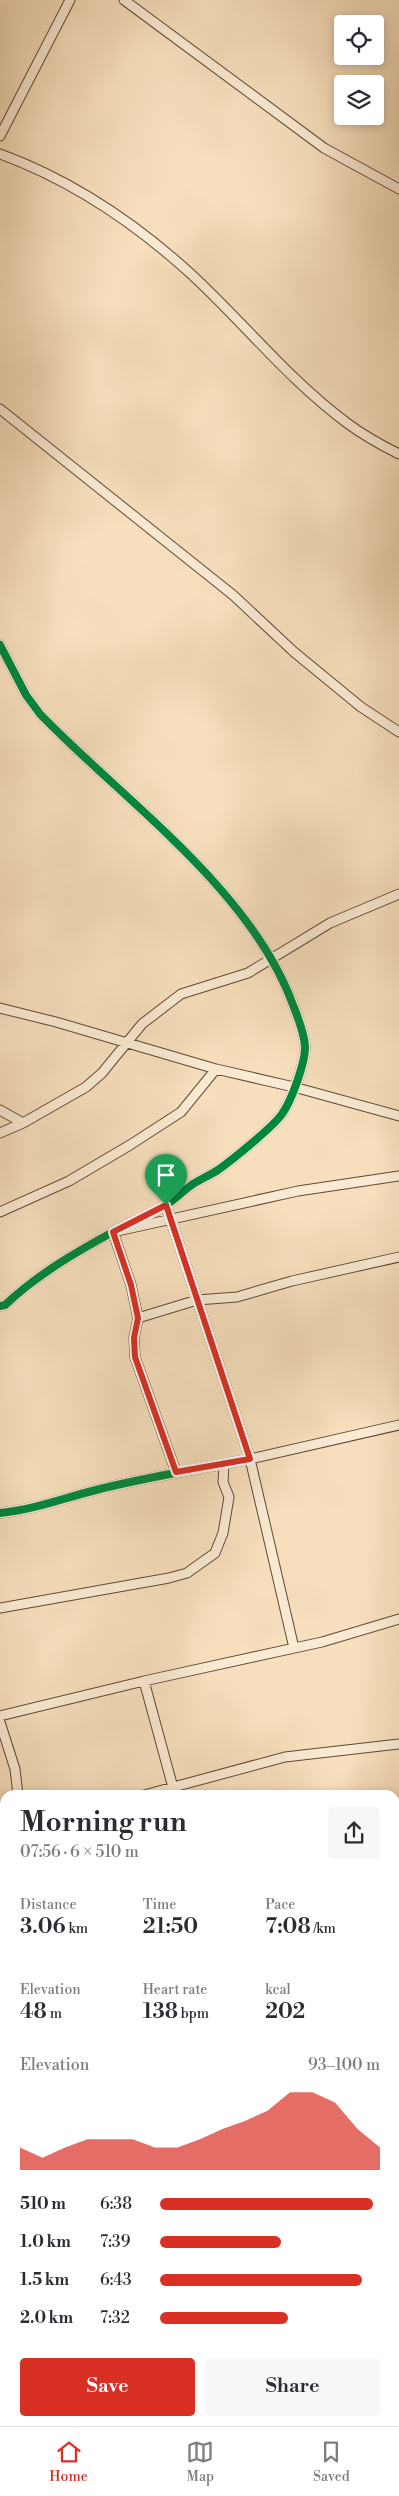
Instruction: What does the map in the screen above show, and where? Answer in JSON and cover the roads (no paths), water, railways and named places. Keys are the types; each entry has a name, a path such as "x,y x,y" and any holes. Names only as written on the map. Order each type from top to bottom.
{"street":[{"path":"0,136 70,0"},
{"path":"124,0 324,148 399,189"},
{"path":"0,154 43,172 133,225 192,275 255,340 321,402 347,424 399,454"},
{"path":"0,409 234,595 294,652 361,707 399,732"},
{"path":"0,645 26,695 40,714 149,817 204,873 239,913 273,960 300,1023 305,1047 294,1086 282,1114 220,1169 192,1185 166,1205 113,1232 38,1276 5,1305 0,1306"},
{"path":"0,1133 24,1123 86,1087 102,1073 127,1042 156,1012 181,994 248,973 273,960 330,923 399,894"},
{"path":"0,1008 127,1042 216,1069 294,1086 399,1116"},
{"path":"0,1212 69,1181 181,1112 216,1069"},
{"path":"0,1110 24,1123"},
{"path":"113,1232 298,1191 399,1176"},
{"path":"166,1205 250,1459 294,1648"},
{"path":"113,1232 131,1285 138,1318 134,1338 135,1357 176,1472"},
{"path":"138,1318 197,1300 237,1296 292,1280 399,1257"},
{"path":"0,1513 17,1511 176,1472 250,1459 399,1426"},
{"path":"0,1608 170,1578 187,1573 215,1553 223,1533 229,1497 223,1482 224,1464"},
{"path":"0,1716 144,1681 294,1648 399,1619"},
{"path":"144,1681 174,1790 285,1757 399,1744"},
{"path":"0,1722 14,1769 17,1790"}]}
